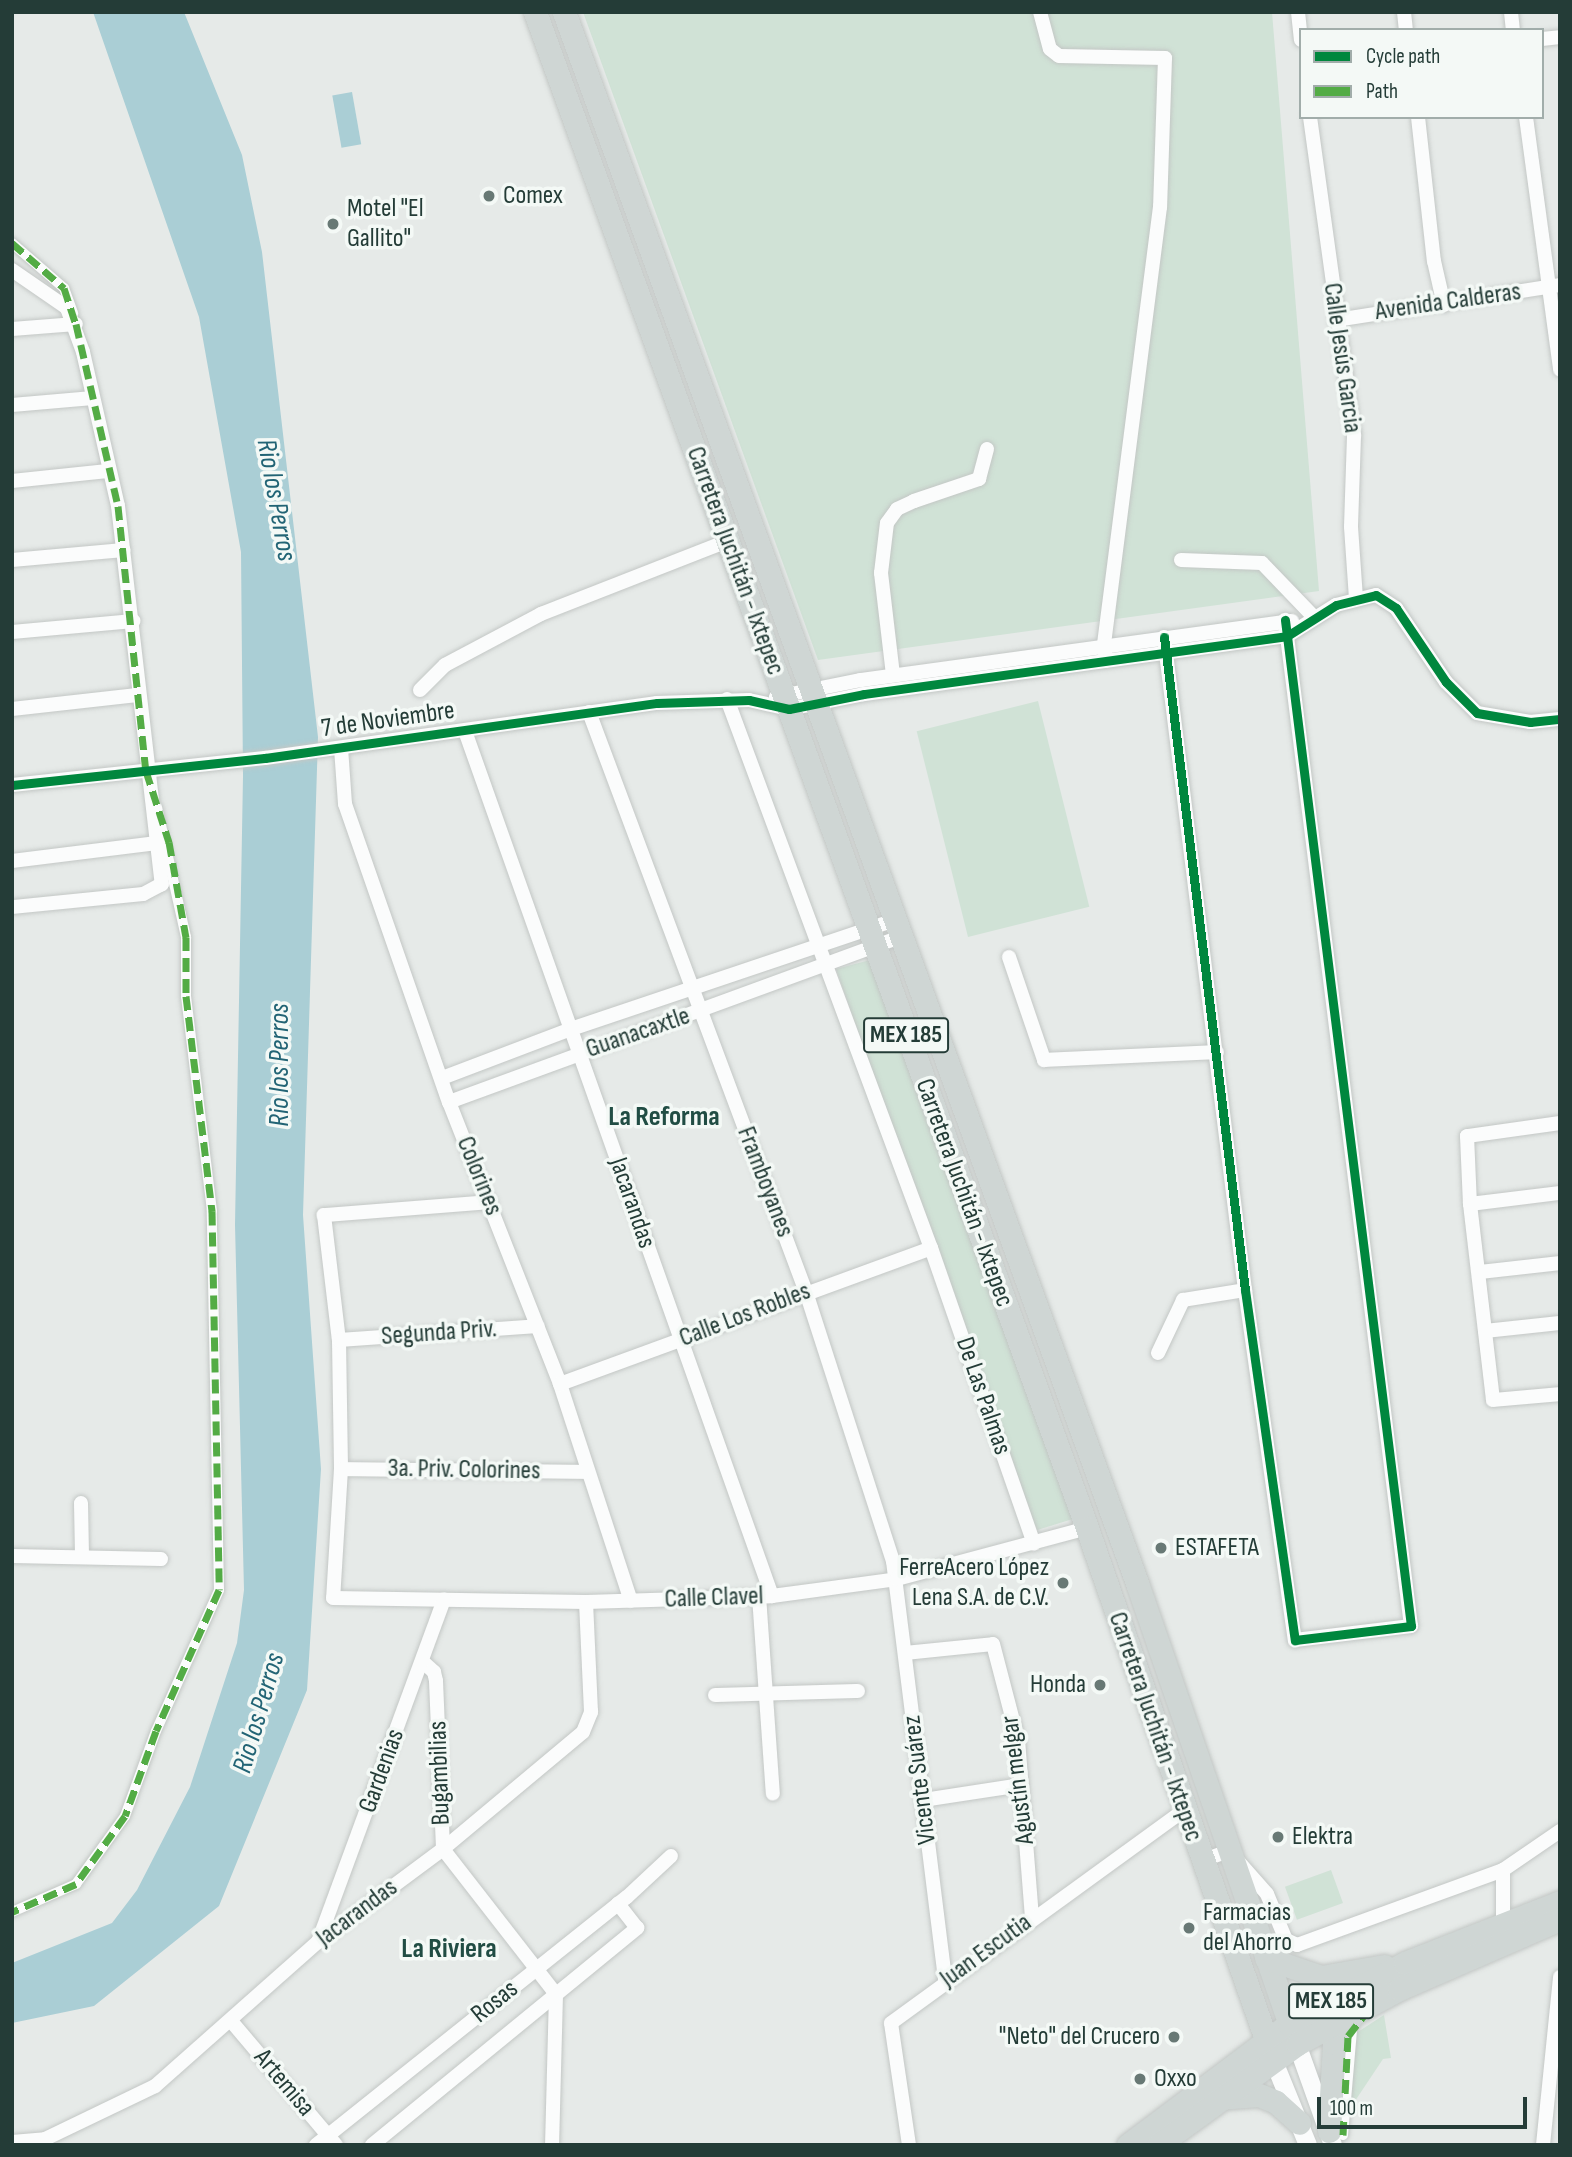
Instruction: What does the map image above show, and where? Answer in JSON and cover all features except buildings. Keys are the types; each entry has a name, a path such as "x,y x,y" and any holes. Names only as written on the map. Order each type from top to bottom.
{"main road":[{"name":"Carretera Juchitán - Ixtepec","path":"535,12 727,541 780,701 872,939 1087,1528 1239,1971 1269,2050"},
{"name":"Carretera Juchitán - Ixtepec","path":"564,12 1138,1586 1293,2034"},
{"name":"MEX 185","path":"1293,2034 1363,2009 1560,1902"},
{"name":"MEX 185","path":"1128,2145 1219,2073 1269,2050 1405,1963 1560,1919"},
{"path":"1266,1958 1321,1977 1405,1963"},
{"path":"1219,2073 1245,2032 1239,1971"},
{"path":"1335,2137 1334,2043 1363,2009"},
{"name":"MEX 185","path":"1158,2145 1219,2098 1269,2050"},
{"path":"1219,2098 1259,2095 1276,2102 1304,2134"}],"street":[{"path":"1040,12 1050,49 1059,56 1165,58 1160,207 1104,645 1106,661"},
{"name":"Calle Jesús Garcia","path":"1310,119 1354,436 1351,527 1356,599"},
{"path":"1418,119 1434,261 1444,305"},
{"path":"1526,119 1555,286 1560,370"},
{"path":"12,243 64,288 76,324 124,550 134,621 146,771 162,884 143,894 12,907"},
{"path":"12,270 67,308 76,324"},
{"name":"Avenida Calderas","path":"1336,320 1555,286"},
{"path":"12,329 76,324"},
{"path":"12,405 93,398"},
{"path":"893,675 881,573 887,523 897,509 914,500 979,479 987,449"},
{"path":"12,481 107,471"},
{"path":"421,690 445,665 541,614 727,541"},
{"path":"12,560 124,550"},
{"path":"1181,560 1262,564 1309,621"},
{"path":"862,687 1106,661 1287,636 1309,621 1356,599 1376,595 1396,608 1446,682 1478,713 1530,722 1560,719"},
{"path":"1164,637 1245,1290 1295,1640 1411,1626 1285,620"},
{"path":"862,687 893,675 1285,620 1309,621"},
{"path":"12,632 134,621"},
{"name":"7 de Noviembre","path":"12,785 265,758 589,712 727,699 780,701 862,687"},
{"path":"12,709 138,695"},
{"name":"De Las Palmas","path":"727,699 932,1248 1034,1544"},
{"name":"Framboyanes","path":"589,712 806,1292 897,1579"},
{"name":"Jacarandas","path":"465,731 580,1052 765,1596 766,1694 773,1794"},
{"name":"Colorines","path":"346,747 345,804 449,1102 560,1384 631,1601"},
{"path":"12,1912 76,1884 125,1816 156,1731 219,1590 212,1211 186,996 186,937 169,842 146,771"},
{"path":"12,861 157,843"},
{"path":"872,939 898,928"},
{"name":"Guanacaxtle","path":"442,1078 691,987 820,946 872,939"},
{"name":"Guanacaxtle","path":"449,1102 827,964 872,939"},
{"path":"1009,957 1044,1060 1217,1052"},
{"path":"1560,1123 1467,1136 1470,1204 1493,1400 1560,1394"},
{"path":"1470,1204 1560,1193"},
{"path":"341,1469 339,1340 324,1215 489,1202"},
{"name":"Calle Los Robles","path":"560,1384 932,1248"},
{"path":"1480,1272 1560,1263"},
{"path":"1158,1353 1183,1300 1245,1290"},
{"path":"1485,1331 1560,1323"},
{"name":"Segunda Priv.","path":"339,1340 538,1325"},
{"name":"Calle Clavel","path":"341,1469 333,1598 586,1602 765,1596 897,1579 1087,1528"},
{"name":"3a. Priv. Colorines","path":"341,1469 587,1472"},
{"path":"81,1503 82,1557"},
{"path":"12,1556 161,1559"},
{"name":"Vicente Suárez","path":"897,1579 945,1980"},
{"name":"Gardenias","path":"318,1942 444,1599"},
{"name":"Jacarandas","path":"12,2142 45,2139 155,2086 232,2022 318,1942 443,1849 587,1725 591,1712 586,1602"},
{"name":"Agustín melgar","path":"905,1653 993,1644 1018,1740 1032,1918"},
{"name":"Bugambilias","path":"423,1662 434,1672 436,1681 443,1849 539,1967 556,1994"},
{"path":"715,1695 858,1691"},
{"path":"923,1800 1021,1786"},
{"name":"Juan Escutia","path":"909,2145 890,2025 945,1980 1184,1810"},
{"path":"1201,1861 1229,1851 1266,1894 1286,1940 1297,1945 1503,1870 1560,1831"},
{"name":"Rosas","path":"316,2145 332,2140 618,1904 671,1856"},
{"path":"1503,1870 1504,1934"},
{"name":"Rosas","path":"372,2145 637,1928 618,1904"},
{"path":"1543,2145 1560,1977"},
{"path":"552,2145 556,1994"},
{"name":"Artemisa","path":"232,2022 332,2140"},
{"path":"1293,2034 1335,2137"},
{"path":"1269,2050 1304,2134"}],"green space":[{"path":"583,12 1272,12 1319,591 818,660"},
{"path":"1038,701 1089,907 968,937 917,731"},
{"path":"870,960 1076,1518 1034,1531 836,969"},
{"path":"1331,1870 1343,1903 1297,1920 1285,1887"},
{"path":"1384,2015 1391,2058 1383,2059 1345,2116 1350,2037"}],"water":[{"name":"Rio los Perros","path":"93,12 184,12 242,155 262,252 318,737 303,1215 321,1469 307,1690 219,1906 94,2006 12,2023 12,1963 112,1923 137,1890 190,1787 237,1643 244,1590 235,1225 243,776 241,552 199,317"},
{"path":"352,92 361,144 342,148 332,95"}],"marked path":[{"path":"12,243 64,288 76,324 118,506 146,771 169,842 186,937 186,996 212,1211 219,1590 156,1731 125,1816 76,1884 12,1912"},
{"path":"1343,2135 1348,2036 1373,2004"}],"cycle path":[{"path":"12,785 265,758 657,703 749,700 789,709 864,694 1287,636 1336,605 1376,595 1396,608 1446,682 1477,713 1530,722 1560,719"},
{"path":"1164,637 1245,1290 1295,1640 1411,1626 1285,620"}],"place":[{"name":"Comex","path":"489,196"},
{"name":"Motel \"El Gallito\"","path":"333,224"},
{"name":"ESTAFETA","path":"1161,1548"},
{"name":"FerreAcero López Lena S.A. de C.V.","path":"1063,1583"},
{"name":"Honda","path":"1100,1685"},
{"name":"Elektra","path":"1278,1837"},
{"name":"Farmacias del Ahorro","path":"1189,1928"},
{"name":"\"Neto\" del Crucero","path":"1174,2037"},
{"name":"Oxxo","path":"1140,2079"}],"district":[{"name":"La Reforma","path":"664,1117"},
{"name":"La Riviera","path":"449,1949"}]}
